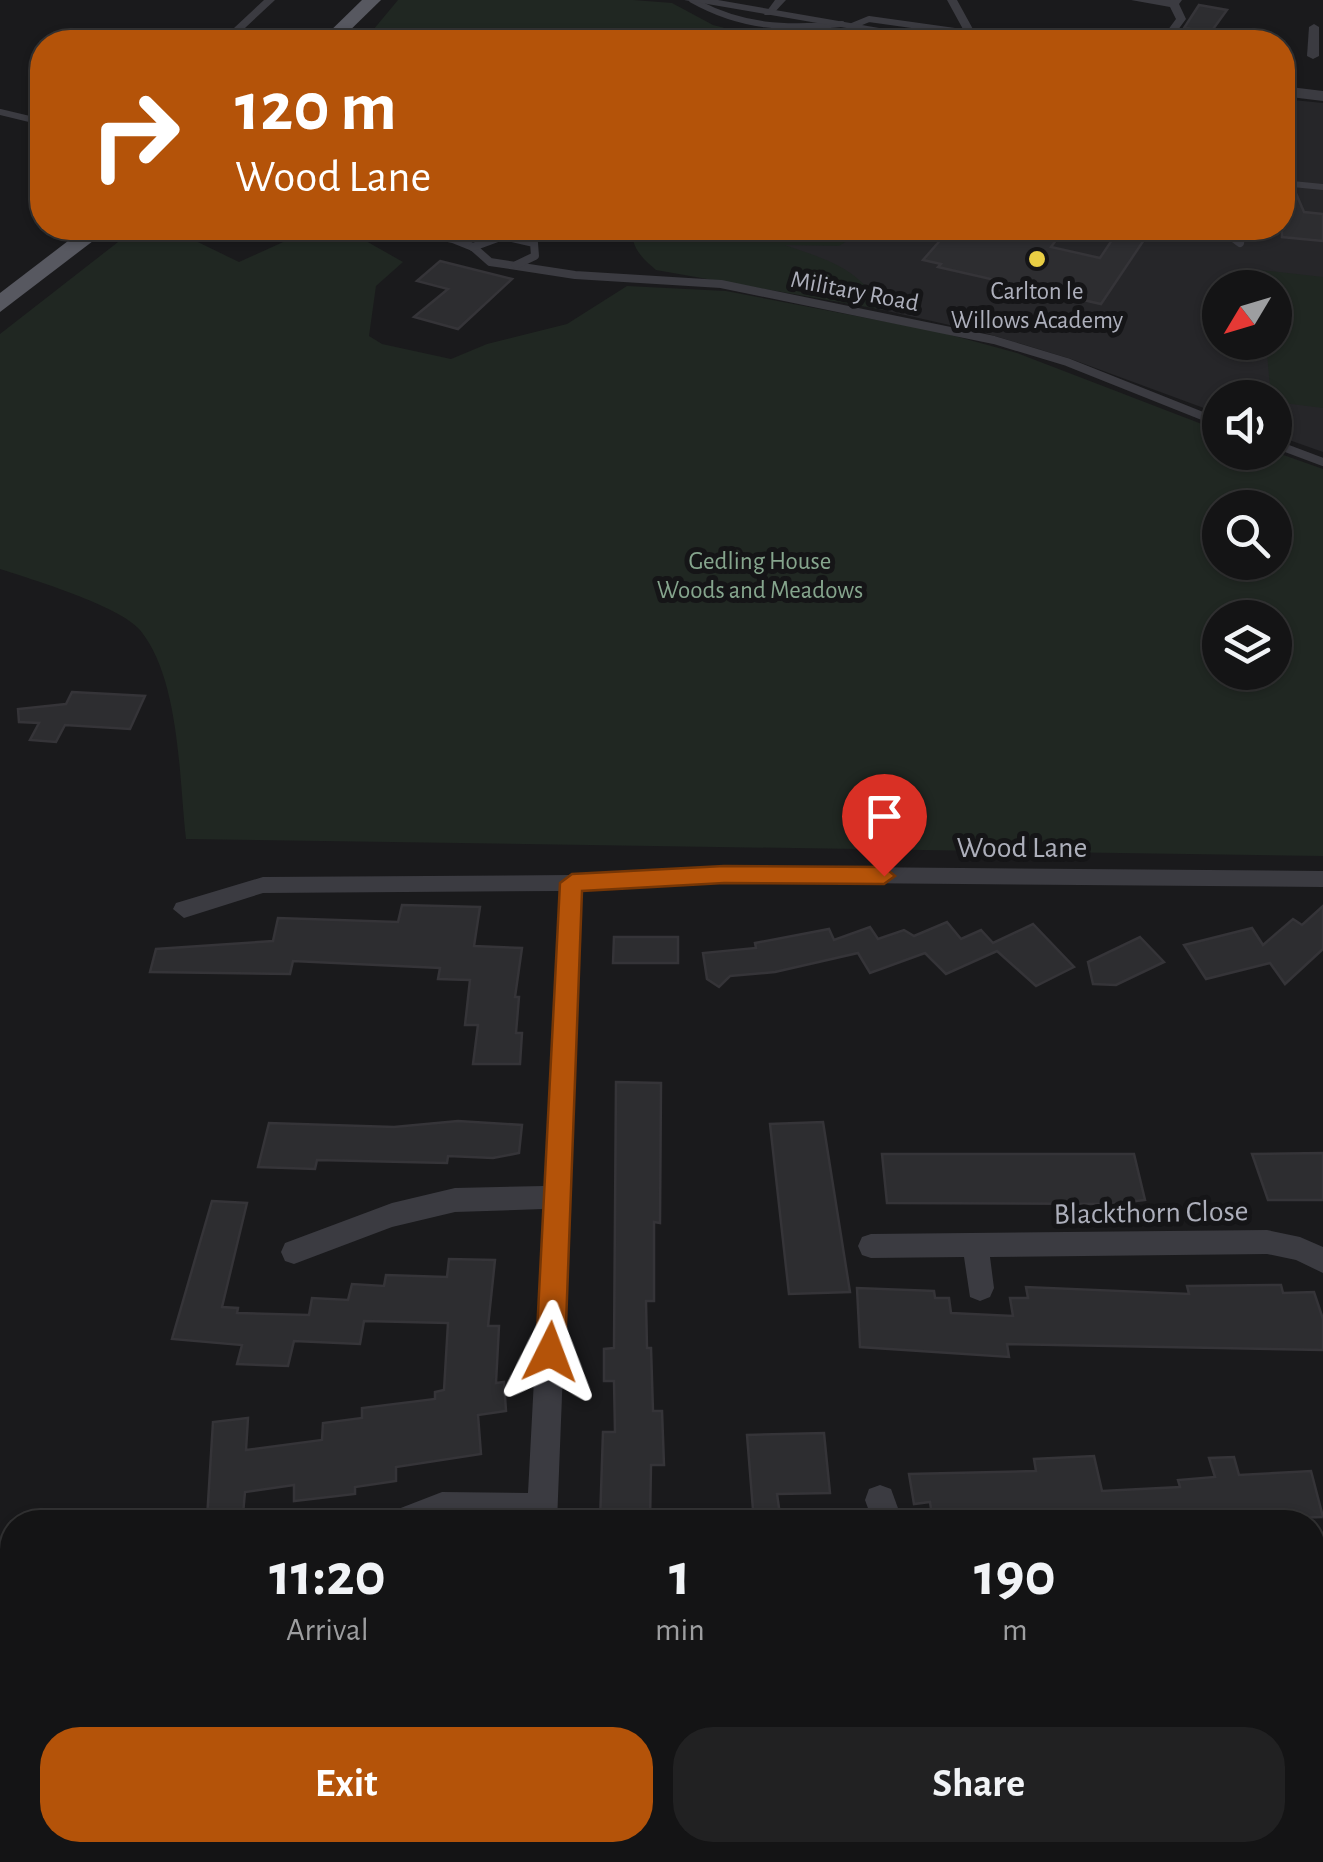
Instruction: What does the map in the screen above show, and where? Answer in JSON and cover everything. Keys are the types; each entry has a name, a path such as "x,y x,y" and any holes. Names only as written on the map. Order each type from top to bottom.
{"main road":[{"path":"349,9 372,0"},
{"path":"0,305 84,240"}],"street":[{"path":"237,30 270,0"},
{"path":"691,0 731,14 775,14 877,30"},
{"path":"952,0 965,30"},
{"path":"1136,0 1176,2 1181,19 1173,30"},
{"path":"1313,56 1317,34"},
{"path":"1295,93 1323,97"},
{"name":"Wood Lane","path":"184,909 263,885 572,883 724,874 1323,879"},
{"path":"542,1510 572,883"},
{"path":"294,1252 392,1214 456,1200 559,1197"},
{"name":"Blackthorn Close","path":"870,1246 976,1248 1267,1242 1323,1261"},
{"path":"976,1248 980,1288"},
{"path":"437,1510 471,1510"}],"lane":[{"path":"846,25 870,20 925,30"},
{"path":"0,112 30,119"},
{"path":"1295,184 1323,187"},
{"name":"Military Road","path":"447,240 473,247 490,262 576,275 721,284 926,324 1067,362 1202,416"},
{"path":"473,247 490,240"},
{"path":"513,266 536,256 534,243 527,240"},
{"path":"1233,240 1240,244"},
{"path":"1292,450 1323,462"}],"shaded area":[{"name":"Carlton le Willows Academy","path":"1295,100 1323,103 1323,452 1292,441 1292,380 1202,380 1202,407 1071,359 985,333 834,299 711,240 1295,240"}],"green space":[{"path":"398,0 633,0 672,3 713,25 732,30 373,30"},
{"name":"Gedling House Woods and Meadows","path":"121,240 194,240 239,262 288,240 364,240 403,262 376,286 369,336 382,344 451,359 487,344 567,324 627,286 726,291 940,332 1017,353 1202,424 1202,470 1292,470 1292,458 1323,469 1323,856 186,839 175,730 163,675 153,651 130,621 53,586 0,569 0,334"},
{"path":"634,240 848,240 839,246 785,245 841,267 863,284 884,310 656,270"},
{"path":"1292,274 1323,277 1323,408 1292,404 1292,380 1269,380 1268,360 1292,360"}],"building":[{"path":"1199,5 1227,10 1212,30 1184,28"},
{"path":"1295,191 1304,212 1323,214 1323,241 1295,238"},
{"path":"940,240 1056,240 1051,247 1100,258 1112,240 1144,240 1101,304 938,267 941,264 923,260"},
{"path":"440,261 512,279 458,329 414,317 448,289 417,281"},
{"path":"72,692 145,696 130,729 65,725 56,742 30,740 39,723 19,722 18,709 66,704"},
{"path":"402,905 480,907 474,946 522,948 515,997 519,997 516,1033 522,1033 520,1064 473,1064 478,1025 465,1025 470,980 438,979 440,968 293,961 290,974 150,972 156,949 273,941 278,918 398,922"},
{"path":"1323,906 1323,949 1285,984 1270,963 1206,979 1184,945 1252,928 1263,945 1293,919 1302,925"},
{"path":"947,922 961,939 981,930 993,943 1033,924 1074,967 1036,986 997,951 946,974 925,953 870,973 858,953 775,972 730,976 719,987 707,979 703,953 756,948 755,943 829,929 834,940 870,927 878,939 904,930 914,936"},
{"path":"614,937 678,937 678,963 613,963"},
{"path":"1140,937 1164,962 1116,985 1093,984 1088,962"},
{"path":"616,1082 661,1083 660,1223 654,1222 654,1301 646,1301 653,1411 662,1411 664,1465 651,1465 650,1510 600,1510 603,1432 615,1432 614,1381 604,1381 604,1349 614,1348"},
{"path":"458,1121 522,1125 519,1153 493,1158 448,1156 447,1163 317,1160 315,1169 258,1167 269,1123 394,1127"},
{"path":"823,1122 850,1292 789,1294 770,1124"},
{"path":"1323,1153 1323,1200 1268,1200 1252,1154"},
{"path":"882,1154 1134,1154 1145,1200 1112,1204 887,1203"},
{"path":"212,1201 247,1203 222,1307 238,1308 237,1313 309,1315 312,1298 348,1300 352,1284 384,1286 386,1275 447,1277 449,1259 495,1260 488,1326 499,1326 496,1383 504,1382 506,1411 478,1415 481,1454 396,1467 396,1481 355,1487 355,1494 294,1501 294,1485 245,1492 243,1510 208,1510 213,1422 248,1418 246,1450 322,1440 323,1423 362,1418 362,1408 435,1399 435,1392 444,1390 448,1323 364,1321 360,1344 294,1341 288,1366 237,1364 242,1345 172,1339"},
{"path":"1281,1285 1283,1293 1314,1292 1323,1319 1323,1350 1007,1344 1009,1357 860,1347 857,1288 934,1291 935,1298 949,1298 951,1313 1013,1316 1010,1298 1028,1298 1026,1287 1189,1294 1187,1286"},
{"path":"824,1433 830,1493 777,1494 779,1510 753,1510 747,1435"},
{"path":"1094,1456 1102,1491 1180,1487 1178,1480 1215,1477 1209,1458 1234,1457 1239,1475 1311,1471 1321,1510 931,1510 930,1502 914,1504 909,1474 1036,1471 1034,1459"}],"place":[{"name":"Carlton le Willows Academy","path":"1037,259"}],"route":[{"path":"550,1352 572,883 724,874 884,876"}]}
